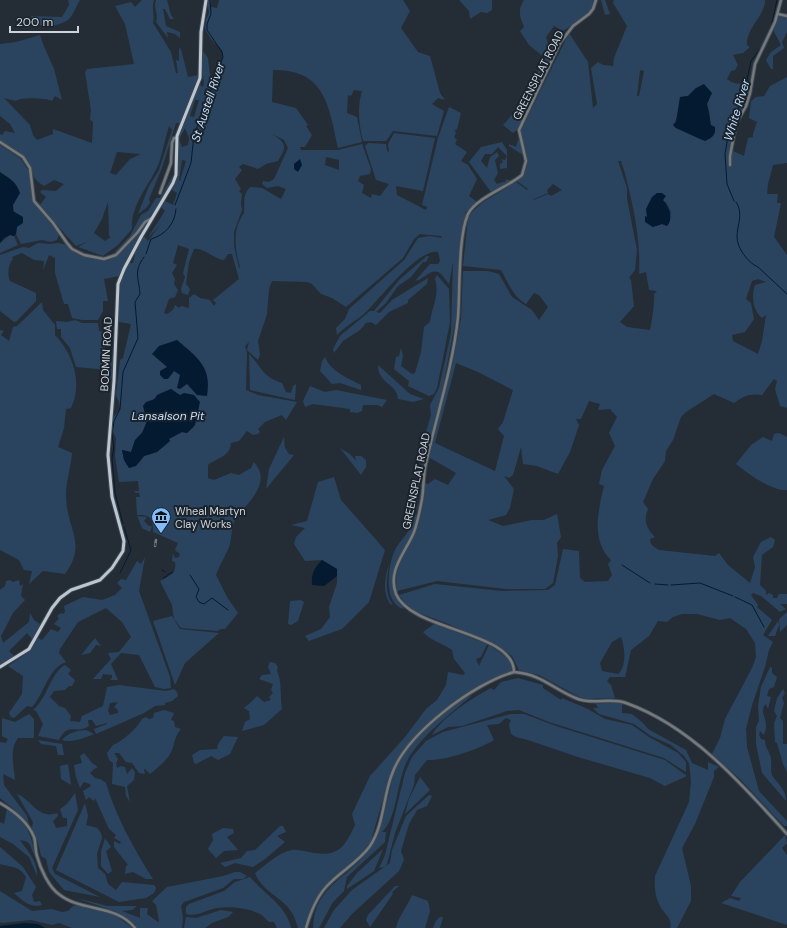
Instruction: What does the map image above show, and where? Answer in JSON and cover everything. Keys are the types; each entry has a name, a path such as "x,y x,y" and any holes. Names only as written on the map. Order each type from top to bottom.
{"main road":[{"name":"BODMIN ROAD","path":"0,667 28,649 52,608 60,598 71,590 100,580 115,564 124,549 123,537 110,489 108,455 114,381 118,284 124,269 152,218 172,187 176,175 177,138 200,78 201,32 206,0"}],"street":[{"name":"GREENSPLAT ROAD","path":"514,672 514,667 508,655 489,643 408,610 396,594 393,580 396,568 414,532 418,518 426,464 447,376 457,318 463,236 468,214 482,200 522,175 526,161 519,130 560,43 573,26 589,14 596,0"},
{"path":"730,165 734,132 750,93 754,64 778,14 781,0"},
{"path":"778,14 787,16"},
{"path":"160,193 171,163 172,142 174,138 177,138"},
{"path":"0,142 23,157 30,168 34,201 72,249 100,259 108,259 116,255 146,222 152,218"},
{"path":"306,928 317,900 324,889 355,862 371,844 377,830 392,774 405,750 436,717 454,703 498,678 514,672 539,677 568,694 584,701 624,702 641,709 668,725 700,746 742,784 787,834"},
{"path":"0,803 14,811 26,824 34,837 37,857 48,881 59,895 74,902 117,914 135,928"}],"shaded area":[{"path":"68,0 80,0 71,17 65,22 54,26 42,26 33,21 31,16 62,17 69,5"},
{"path":"142,0 154,0 153,23 171,52 176,73 178,73 176,60 179,61 179,48 181,49 188,77 199,75 176,136 179,123 176,123 162,168 149,199 150,203 138,214 149,186 159,170 172,130 169,126 159,163 134,211 132,229 118,245 103,256 78,247 87,242 76,246 40,205 46,197 40,192 42,190 56,191 64,184 54,180 44,186 39,183 22,154 0,141 0,134 2,135 5,131 15,133 10,124 0,116 0,44 16,42 40,35 54,69 62,100 55,96 52,101 34,98 16,101 4,98 30,125 33,135 37,140 53,134 53,129 92,143 93,122 90,119 91,110 85,72 87,69 134,64 125,24 115,6 131,2 135,7","holes":["117,152 141,154 130,159 116,175 110,173","110,196 108,202 109,236 111,237 105,241 94,233 102,219"]},
{"path":"156,0 167,0 171,15 174,19 170,19 165,9 163,9 166,26 180,32 180,38 175,34 167,32 168,38 156,22"},
{"path":"207,0 211,0 211,7 217,8 219,0 403,0 410,11 401,28 418,52 430,56 440,93 445,100 438,98 432,104 444,111 437,136 393,131 386,141 363,141 359,116 359,103 362,91 354,90 351,96 348,95 347,113 357,117 362,142 338,148 331,118 322,93 314,83 304,76 290,71 273,70 272,102 296,108 308,125 306,126 312,135 305,147 300,147 301,150 338,150 362,144 371,169 370,174 360,176 358,181 364,185 362,193 371,198 372,194 380,196 389,184 376,180 365,146 368,143 386,144 387,151 389,152 388,144 394,133 435,138 423,191 396,186 397,195 426,210 427,207 422,205 438,138 449,107 461,113 457,129 454,131 456,132 454,138 457,139 455,144 467,152 461,161 468,165 477,179 469,196 477,202 465,213 461,239 456,318 441,397 422,467 421,449 431,415 430,405 439,388 451,333 453,262 449,284 438,272 431,272 415,281 430,264 438,264 440,261 438,252 430,253 420,258 399,276 364,314 337,335 336,328 345,319 349,309 404,260 418,238 430,236 442,238 441,236 420,234 414,239 403,258 346,307 332,298 321,294 312,284 307,282 272,281 269,289 267,314 258,341 260,355 258,360 247,350 249,342 245,346 247,352 246,390 258,395 297,402 286,420 282,415 265,422 258,429 260,432 258,434 253,435 247,431 239,441 231,443 226,454 208,465 208,478 214,480 231,473 239,475 251,468 254,462 259,470 261,478 260,485 256,492 235,520 229,547 216,575 227,597 238,613 225,629 217,631 181,628 174,619 172,605 160,581 170,576 174,572 175,562 172,561 173,553 175,558 179,557 180,554 175,550 178,543 153,532 153,524 149,517 137,515 136,497 140,497 139,493 134,491 139,491 138,481 119,482 115,456 116,438 111,427 113,418 120,409 116,395 120,360 123,358 131,324 119,322 120,283 126,269 130,263 133,263 135,255 133,254 143,235 148,241 161,224 147,239 165,211 161,207 165,201 173,205 177,193 172,190 178,173 178,142 180,142 182,147 188,145 189,138 185,128 180,138 179,136 199,84 203,87 204,81 201,61 203,51 208,58 211,83 214,84 223,57 222,50 211,39 205,29 206,19 209,13","holes":["195,100 199,100 194,117 190,116","272,134 284,140 288,148 274,179 269,182 263,181 262,184 267,188 278,186 286,189 281,199 262,188 250,187 247,190 244,200 244,213 240,219 236,233 239,268 234,246 234,232 242,210 242,194 239,191 241,189 235,179 242,170 239,167 243,164 258,169 266,164 278,161 284,149 281,140","326,157 339,160 339,170 325,165","182,160 186,161 180,181 179,180","178,245 189,249 183,273 185,277 181,289 182,293 188,295 190,289 186,284 189,262 194,249 201,250 216,258 224,260 228,254 232,254 239,279 213,300 216,303 214,306 210,300 200,298 194,294 189,298 189,308 181,306 179,308 175,305 173,310 167,314 164,313 169,299 175,297 178,290 174,284 175,279 172,273 177,265 173,263","171,389 180,396 194,427 187,433 182,432 169,439 170,441 157,452 144,456 139,463 129,468 124,460 122,450 131,452 135,440 144,430 147,421 144,412 152,401 162,393"]},
{"path":"459,0 492,0 492,10 487,13 481,12 470,19 469,11"},
{"path":"524,0 595,0 590,10 582,18 563,31 554,26 546,37 550,49 553,46 558,47 517,130 513,133 503,125 509,119 523,98 540,68 540,64 544,57 529,45 520,31 524,27 520,17 520,7"},
{"path":"601,0 605,0 610,14 605,15"},
{"path":"614,0 765,0 762,11 747,39 747,45 750,47 743,53 733,55 738,65 735,70 731,71 727,79 739,84 751,81 745,104 733,125 729,149 744,156 748,138 753,137 757,122 749,118 751,101 756,97 764,96 770,86 787,77 787,163 773,165 767,194 778,194 777,203 781,203 774,237 787,255 787,408 780,406 775,389 777,381 774,379 762,395 754,394 747,396 734,403 714,394 686,412 681,417 673,440 666,451 665,461 653,479 643,502 648,509 646,517 647,524 655,537 650,539 654,547 659,550 715,556 719,553 728,565 750,583 755,567 753,557 761,542 771,537 775,540 773,547 762,555 760,585 766,591 766,595 769,593 773,595 773,598 777,598 779,594 787,594 787,604 780,604 786,609 780,612 761,596 753,593 751,595 758,605 757,607 772,620 763,635 773,642 769,650 746,729 747,747 759,791 787,821 787,826 784,826 740,779 712,754 720,738 725,719 752,668 756,657 755,643 746,629 730,618 720,620 697,614 682,614 673,617 667,622 658,621 649,636 631,650 625,677 610,677 607,681 611,685 615,698 583,699 539,675 519,670 512,656 500,647 446,623 416,612 406,605 399,595 435,584 502,591 548,590 555,585 563,549 579,551 580,578 585,582 608,581 612,575 608,564 611,560 605,552 598,535 598,515 604,486 599,484 602,470 615,446 609,433 617,417 610,409 598,410 600,404 589,401 581,419 576,419 579,425 570,452 558,474 537,466 523,464 521,447 513,475 509,478 504,476 514,489 510,508 506,515 488,520 503,526 532,520 544,520 557,514 561,537 557,543 558,556 553,583 545,589 506,589 437,581 397,591 396,583 398,570 418,525 423,504 425,483 428,484 435,479 448,485 456,473 430,458 427,461 453,362 461,319 463,271 488,271 499,274 512,297 532,310 539,320 548,307 539,295 534,293 526,304 521,301 511,289 501,270 463,266 468,219 471,213 483,202 516,182 527,190 528,189 517,181 524,174 528,162 521,130 569,33 588,62 593,108 597,104 591,68 598,62 603,65 613,66 614,58 627,26 613,3","holes":["640,70 644,71 639,96 637,96","696,88 709,99 707,104 710,115 710,123 702,140 676,128 673,125 677,118 680,103 684,96 688,96","618,161 621,161 624,170 638,235 639,274 646,272 649,290 657,291 654,294 650,330 627,327 620,322 634,306 631,280 629,278 635,270 637,250 627,199 627,188","553,184 562,190 551,196 548,194 534,200 533,194 534,199 548,193 547,190","666,202 671,212 667,226 662,224 652,227 645,217 647,217 648,204","758,279 766,282 755,285 753,294 755,307 759,315 762,318 766,315 762,341 758,354 733,341 732,335 745,332 754,319 751,303 746,299 752,281","456,363 478,372 513,390 503,422 498,429 504,436 495,471 435,443","621,637 624,656 621,671 618,674 602,671 600,663 612,642"]},
{"path":"779,16 787,18 787,32 782,42 784,48 773,56 773,69 771,69 766,60 771,52 781,45 773,30"},
{"path":"518,140 520,141 523,155 509,146 509,144 516,147"},
{"path":"502,142 507,150 507,156 498,147 492,154 485,154 481,161 487,168 490,157 497,152 499,156 495,160 498,173 494,180 497,184 506,181 506,179 511,181 491,192 469,162 481,147"},
{"path":"0,145 21,159 28,170 33,202 59,234 57,240 51,242 42,240 21,244 16,234 17,227 13,205 0,172"},
{"path":"507,156 507,168 500,169 500,164 503,162 501,159 505,160"},
{"path":"173,175 171,183 158,206 138,231 119,251 112,256 103,258 114,253 130,236 141,215 148,211 156,198 160,198"},
{"path":"147,222 119,276 104,279 108,301 103,301 103,311 98,320 82,320 72,318 68,304 64,304 55,273 55,258 49,255 43,270 44,261 34,260 22,253 12,257 13,259 8,270 10,281 36,293 36,301 17,321 14,322 0,311 0,255 23,247 29,248 38,243 58,243 67,245 84,256 104,261 109,260 116,256 138,235"},
{"path":"10,235 14,236 18,245 0,253 0,243"},
{"path":"427,256 429,256 426,262 423,262 411,277 398,286 386,303 376,312 380,313 392,300 428,278 427,284 408,300 408,303 389,312 376,325 371,322 366,323 360,330 343,341 334,353 333,349 340,336 370,311 374,311 399,280"},
{"path":"437,275 449,289 450,322 437,388 434,394 429,396 408,386 409,381 394,369 396,357 399,356 401,348 403,356 401,366 412,374 415,373 421,352 424,327 430,322 435,300 437,290 435,279"},
{"path":"42,302 43,310 55,325 55,335 67,351 71,360 76,379 74,398 71,408 66,409 64,428 58,447 72,453 66,495 67,507 74,536 75,553 72,563 65,574 43,571 29,584 32,571 24,570 19,560 0,550 0,330 4,331 1,335 9,341 13,327 17,326"},
{"path":"75,320 82,323 98,323 99,331 105,332 105,356 114,357 114,371 110,383 104,382 110,374 108,370 76,367 70,348 61,337 61,329 57,329 56,321 68,322"},
{"path":"249,354 262,371 275,381 282,383 286,392 291,393 293,386 296,384 295,400 250,390"},
{"path":"325,357 331,367 336,371 361,385 361,390 340,383 332,384 320,371 322,361"},
{"path":"378,365 410,394 424,399 413,402 398,399 397,394 381,376"},
{"path":"310,386 325,392 336,390 387,400 382,407 377,405 363,405 362,411 357,413 350,412 350,409 313,404 305,407 303,401"},
{"path":"779,433 787,437 787,490 781,490 768,485 753,477 736,464 751,445 763,437 772,441 774,434"},
{"path":"284,437 285,448 289,454 294,455 266,489 269,469"},
{"path":"340,448 350,454 356,461 355,456 361,456 366,460 366,467 361,475"},
{"path":"334,477 341,500 385,550 369,602 342,629 309,641 305,636 321,629 330,617 329,607 337,583 337,569 322,560 305,561 294,544 296,537 305,528 291,525 307,521 318,482"},
{"path":"419,478 417,509 413,507 417,502 415,495 410,493 411,487 418,484"},
{"path":"413,513 417,516 413,531 398,561 393,579 393,588 396,598 404,609 397,606 392,599 389,572 393,554 410,528"},
{"path":"137,516 147,517 144,521 149,526 152,526 150,532 142,528"},
{"path":"145,557 139,591 170,677 171,688 164,689 155,687 139,655 121,653 111,664 118,680 110,680 112,675 103,674 101,679 93,679 111,659 108,653 119,652 131,637 122,622 106,608 78,622 60,649 59,653 66,662 55,669 32,707 27,706 14,718 11,717 9,713 22,694 23,676 8,666 24,655 38,638 42,640 51,629 58,632 61,628 54,624 59,618 57,616 65,612 64,606 83,597 102,600 115,595 122,588 117,583 121,579 126,580 137,561 141,564"},
{"path":"389,564 387,590 388,596 393,605 390,604 387,599 385,589 385,579"},
{"path":"10,580 13,582 19,580 20,586 23,584 21,596 25,600 13,613 1,636 3,643 29,622 30,613 34,620 40,624 33,640 27,633 9,651 14,656 0,665 0,590 5,586 6,581"},
{"path":"301,600 304,602 298,621 291,625 288,624 290,601"},
{"path":"787,612 787,625 780,632 779,619"},
{"path":"172,616 180,629 219,633 185,663 175,685 153,621"},
{"path":"778,621 779,625 775,636 768,636"},
{"path":"434,624 487,644 481,657 476,659 479,666 489,645 509,659 512,669 510,672 498,676 457,699 434,718 403,749 390,774 371,841 360,855 322,888 316,898 304,928 298,928 295,917 290,909 265,888 255,873 273,859 287,851 297,850 323,854 330,853 340,848 348,839 355,825 352,814 370,776 405,737 426,709 437,700 446,685 448,672 463,675 465,673 454,659 452,650 430,638 423,632"},
{"path":"95,638 101,646 96,645 90,653 81,655"},
{"path":"270,662 275,663 278,667 277,671 280,679 282,709 264,725 242,731 245,722 250,719 249,711 244,708 257,696 264,702 271,700 269,697 273,693 271,690 273,684 259,679 262,675 271,674 268,667"},
{"path":"65,665 71,670 68,674 75,680 72,686 69,686 65,690 54,691 50,697 59,706 65,708 71,716 70,721 80,722 82,716 103,706 107,687 119,685 166,691 174,689 178,696 172,701 165,703 165,705 155,706 144,713 96,734 94,729 107,723 96,726 92,720 88,720 89,726 81,729 66,731 62,734 59,740 38,736 43,724 36,711 33,710 42,699 55,675","holes":["118,702 114,707 118,710 118,713 110,715 108,711 110,703"]},
{"path":"770,667 772,668 772,673 777,677 774,687 769,689 767,696 771,697 768,709 766,704 763,709 766,722 765,733 764,735 760,731 759,735 761,739 765,740 771,758 773,777 784,791 786,801 762,773 756,744 756,727 759,721 758,706 761,687"},
{"path":"518,678 543,685 543,688 561,700 562,698 588,709 605,719 632,725 649,737 678,753 686,762 686,772 664,758 549,722 519,710 507,711 462,726 448,727 432,735 442,722 476,696 491,688 494,690 501,682"},
{"path":"783,689 785,693 782,698 784,703 780,718 783,721 783,744 787,744 787,772 777,743 775,742 774,723 777,716 774,711 777,698"},
{"path":"472,695 437,725 413,752 407,761 401,778 391,818 382,832 386,832 385,842 347,877 344,891 333,902 319,928 313,928 315,913 320,901 327,891 363,858 371,847 379,831 385,813 393,777 405,753 414,741 437,719"},
{"path":"612,702 622,704 622,713 632,714 648,729 686,750 692,763 708,770 708,762 719,767 714,771 714,777 695,824 682,848 691,886 691,901 677,928 670,928 670,921 658,903 655,891 655,876 689,802 691,782 689,763 684,756 671,745 651,736 634,724 599,714 593,708 598,708 596,704"},
{"path":"164,710 174,713 171,720 174,721 175,727 181,729 167,759 160,766 150,774 145,769 145,774 139,773 132,763 126,762 119,753 114,753 118,759 116,763 117,768 121,766 125,767 127,774 132,768 135,772 134,780 127,786 130,802 126,796 125,787 112,784 113,763 109,760 107,753 113,745 125,738 142,719 146,717 149,719 153,718 154,713"},
{"path":"29,714 34,719 34,738 18,738 15,742 13,758 15,780 3,774 4,785 27,816 29,825 14,809 0,798 0,742 6,743 8,739 2,736 2,718 15,722"},
{"path":"511,714 524,714 556,726 665,760 687,776 665,786 650,778 516,737 511,734 509,725 511,720 506,718 499,724 487,725 494,740 471,751 443,759 427,760 415,775 414,785 395,833 387,864 385,867 379,868 385,855 405,773 412,757 426,741 443,732"},
{"path":"86,730 94,734 74,740 62,740 73,732"},
{"path":"224,736 238,737 230,754 218,760 211,756 196,764 194,763 192,755 200,750 217,749 218,744"},
{"path":"38,740 62,744 64,755 58,755 56,746 41,744"},
{"path":"84,753 92,763 98,767 90,773 95,778 106,783 110,796 126,832 153,879 146,879 133,872 125,874 126,866 128,865 114,847 114,841 120,844 121,842 114,838 116,835 109,829 95,798 94,801 89,797 86,800 83,791 91,786 90,784 84,782 80,788 76,777 74,765 82,763 80,756"},
{"path":"68,764 71,785 61,779 60,766"},
{"path":"420,777 430,790 405,814 409,799"},
{"path":"75,793 78,810 52,868 55,874 100,897 64,890 49,872 46,859 41,856 32,828 33,822 17,794 45,814 57,813 58,816 53,821 56,828 67,826 67,818 63,818 60,809 67,804"},
{"path":"429,795 432,796 427,806 417,810 409,824 401,851 404,860 399,871 352,914 340,928 324,928 334,910 352,890 390,863 392,850 406,816"},
{"path":"85,803 88,816 86,825 97,828 101,833 102,838 97,854 98,868 105,874 108,884 116,890 122,882 154,885 156,888 154,893 146,898 119,902 56,870"},
{"path":"7,809 19,817 30,834 35,855 27,842 20,840 34,861 37,876 29,857 13,844 0,837 0,822 4,824"},
{"path":"280,826 283,826 286,832 277,836 285,842 253,867 235,863 225,867 220,863 241,858 247,851 255,850"},
{"path":"223,828 233,829 234,833 227,837 238,850 224,851 216,858 208,849 213,840 212,834"},
{"path":"785,835 787,843 782,848 787,855 787,925 721,903 730,898 739,901 741,898 731,896 740,882"},
{"path":"105,838 111,847 106,851 112,871 108,874 101,866 101,852"},
{"path":"0,847 23,867 36,887 32,895 34,902 40,901 42,905 30,905 14,893 22,891 26,877 24,873 18,869 0,864"},
{"path":"383,849 374,871 347,889 347,886 357,873"},
{"path":"240,872 247,876 243,879 234,879 223,888 184,902 181,906 183,918 182,928 137,928 133,923 117,912 76,898 108,906 137,906 132,910 122,911 140,918 140,908 148,908 147,914 158,922 156,905 152,901 167,887 223,876"},
{"path":"250,877 280,906 289,920 291,928 277,928 274,922 269,922 255,912 233,907 222,907 198,914 186,914 186,907 189,904 224,891 235,882"},
{"path":"395,886 399,886 392,892 393,894 370,927 366,920 368,915"},
{"path":"0,891 32,911 52,909 62,912 68,911 73,906 77,905 115,915 132,928 72,928 59,923 52,925 31,920 2,923 0,922"},
{"path":"412,895 428,901 430,911 425,928 396,928 399,919"},
{"path":"221,910 233,912 228,917 212,923 205,928 184,928 186,917 196,918"},
{"path":"440,917 443,917 440,928 433,928 436,921"}],"water":[{"path":"704,84 712,93 707,104 711,125 715,127 713,136 705,141 676,128 673,125 676,122 680,97 688,96 696,88"},
{"path":"300,159 302,165 298,172 294,169 294,164"},
{"path":"0,172 17,186 20,193 13,205 13,211 23,217 23,223 17,227 16,234 14,236 10,235 4,238 0,243"},
{"path":"657,193 662,193 666,196 663,200 669,209 670,217 667,226 662,224 653,227 645,222 645,216 647,217 646,209 652,197"},
{"path":"177,340 202,364 207,378 207,396 197,395 187,384 180,389 177,388 180,375 174,371 168,379 164,379 160,375 160,371 167,367 152,354 159,346"},
{"name":"Lansalson Pit","path":"171,389 180,395 184,393 194,395 200,402 195,425 187,433 182,432 169,439 170,441 157,452 144,456 136,466 129,468 124,460 122,450 131,452 135,440 142,433 147,421 143,406 146,402 155,399 157,395"},
{"path":"322,560 337,569 337,576 324,586 312,585 314,571"},
{"path":"25,923 38,924 45,928 0,928 0,926"}],"waterway":[{"name":"St Austell River","path":"175,205 191,163 194,135 223,57 222,52 207,30 207,24 211,14 210,0"},
{"name":"White River","path":"734,201 727,184 725,154 730,124 743,98 751,61 762,46 771,28 777,0"},
{"name":"White River","path":"736,202 740,210 737,241 741,250 750,262 758,267 787,294"},
{"name":"St Austell River","path":"146,254 151,239 165,232 174,219 176,209"},
{"name":"St Austell River","path":"123,524 115,493 112,458 114,448 112,435 114,421 120,409 123,372 138,338 135,302 140,294 138,271 144,257"},
{"name":"St Austell River","path":"120,573 131,550 124,527"},
{"path":"622,565 650,583"},
{"path":"167,575 173,572"},
{"path":"190,575 199,589 196,597 199,602 204,604 212,598 228,610"},
{"path":"163,578 167,576"},
{"path":"671,585 700,583 733,596"},
{"path":"655,584 668,585"},
{"path":"735,597 752,605 764,627"}],"railway":[{"path":"155,546 156,540"}],"place":[{"name":"Wheal Martyn Clay Works","path":"161,534"}]}
